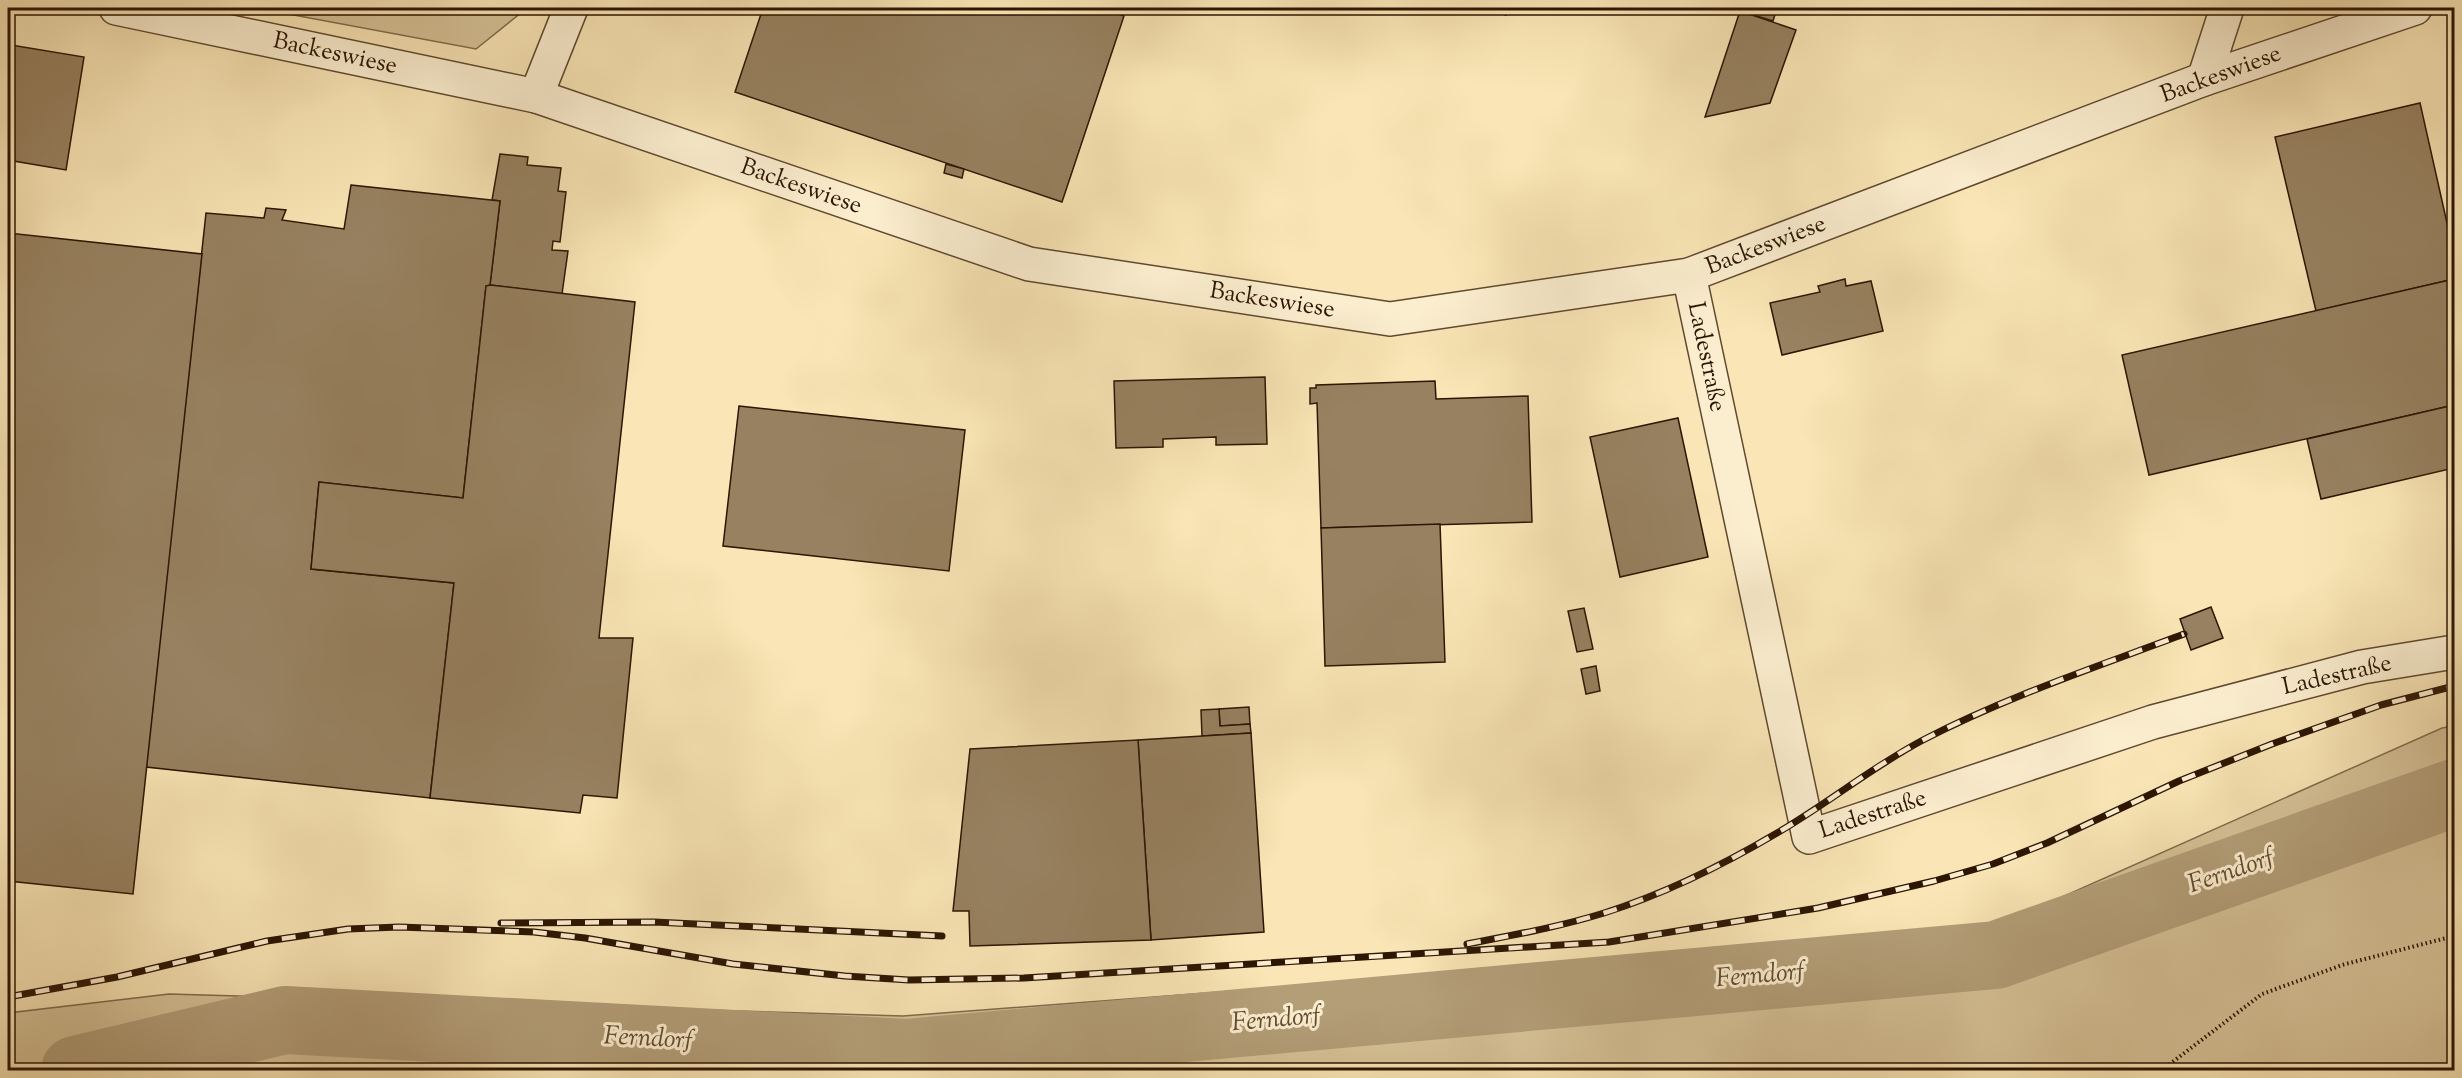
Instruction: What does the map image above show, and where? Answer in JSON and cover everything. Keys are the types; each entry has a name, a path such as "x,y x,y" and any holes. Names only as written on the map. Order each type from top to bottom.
{"street":[{"name":"Backeswiese","path":"116,8 536,96 1029,264 1390,319 1689,275 2204,80 2415,8"},
{"path":"536,96 571,8"},
{"path":"2204,80 2227,8"},
{"name":"Ladestraße","path":"1689,275 1809,837 2153,722 2362,667 2454,652"}],"path":[{"path":"2162,1071 2262,994 2342,965 2454,936"}],"shaded area":[{"path":"256,8 527,8 476,49"},
{"path":"2454,726 2454,1070 8,1070 8,1013 169,994 903,1016 1979,934 2442,728"}],"building":[{"path":"763,8 1100,8 1124,16 1062,202 735,92"},
{"path":"1483,8 1509,8 1506,15"},
{"path":"1741,8 1777,8 1773,21 1740,11"},
{"path":"1740,11 1796,30 1770,103 1705,117"},
{"path":"11,45 84,57 66,170 8,160 8,64"},
{"path":"2420,103 2454,254 2454,279 2316,311 2275,137"},
{"path":"500,154 528,157 527,165 561,168 558,191 566,192 560,242 553,241 552,250 568,251 562,294 490,285 500,201 492,200"},
{"path":"946,164 964,169 962,178 944,173"},
{"path":"351,185 500,201 490,285 486,286 463,498 319,482 311,569 454,583 430,798 146,767 206,213 264,218 266,208 286,210 282,220 344,229"},
{"path":"8,233 202,254 133,894 8,881"},
{"path":"1845,279 1846,286 1871,281 1883,331 1782,355 1770,303 1820,292 1818,286"},
{"path":"2454,279 2454,405 2149,475 2122,355"},
{"path":"486,286 635,302 599,638 633,638 617,798 583,795 580,813 430,798 454,583 311,569 319,482 463,498"},
{"path":"1265,377 1267,444 1216,445 1216,437 1163,439 1163,447 1116,448 1114,381"},
{"path":"1435,381 1436,399 1528,396 1532,522 1321,528 1317,403 1310,404 1310,388 1316,388 1316,385"},
{"path":"2454,405 2454,468 2321,499 2307,439"},
{"path":"739,406 965,430 949,571 723,546"},
{"path":"1678,418 1708,557 1620,577 1590,437"},
{"path":"1440,524 1445,662 1325,666 1321,528"},
{"path":"2211,607 2223,638 2191,650 2180,619"},
{"path":"1584,608 1593,649 1577,652 1568,611"},
{"path":"1596,666 1600,691 1586,694 1581,669"},
{"path":"1249,707 1250,724 1220,726 1219,709"},
{"path":"1219,709 1220,726 1250,724 1251,733 1202,736 1201,710"},
{"path":"1251,733 1264,932 1151,940 1138,740"},
{"path":"1138,740 1151,940 970,946 969,911 953,911 970,749"}],"waterway":[{"name":"Ferndorf","path":"75,1070 285,1020 906,1053 1996,955 2454,793"}],"railway":[{"path":"1467,944 1587,918 1671,888 1757,845 1904,751 1954,724 2052,683 2184,634"},
{"path":"8,997 117,977 267,941 348,929 399,927 534,932 585,938 733,964 845,976 909,980 1024,978 1609,942 1818,908 1934,881 1993,864 2047,843 2179,781 2272,744 2381,705 2454,686"},
{"path":"501,923 654,922 942,936"}]}
